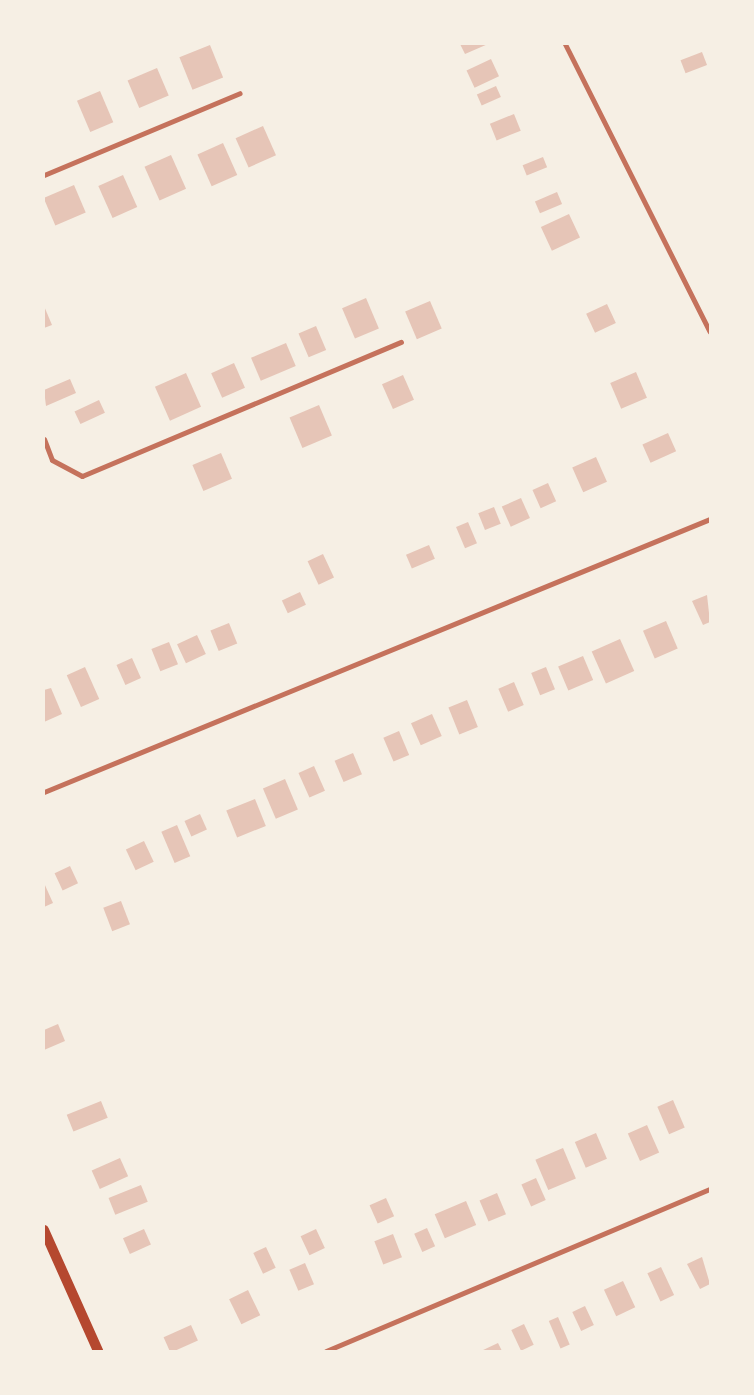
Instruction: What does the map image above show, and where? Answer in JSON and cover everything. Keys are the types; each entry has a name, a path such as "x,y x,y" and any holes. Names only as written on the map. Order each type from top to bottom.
{"main road":[{"path":"44,1230 98,1351"}],"street":[{"path":"565,44 710,332"},
{"path":"44,175 240,93"},
{"path":"44,439 52,460 82,476 401,342"},
{"path":"44,792 710,519"},
{"path":"326,1351 710,1189"}],"building":[{"path":"460,44 488,44 465,54"},
{"path":"210,45 223,77 193,90 179,57"},
{"path":"702,52 707,65 686,73 681,60"},
{"path":"491,59 499,76 475,88 467,70"},
{"path":"157,68 169,96 139,108 128,81"},
{"path":"496,86 501,97 482,106 477,95"},
{"path":"100,91 113,122 90,132 77,101"},
{"path":"514,114 521,131 497,140 490,124"},
{"path":"263,126 276,155 249,167 236,138"},
{"path":"223,143 237,175 212,186 197,154"},
{"path":"171,155 186,189 160,201 145,167"},
{"path":"543,157 547,167 527,175 523,165"},
{"path":"123,175 137,207 113,218 98,186"},
{"path":"74,185 86,213 55,226 44,198"},
{"path":"557,192 562,204 540,213 535,201"},
{"path":"569,214 580,238 552,251 541,227"},
{"path":"366,298 379,328 355,339 342,308"},
{"path":"430,301 442,329 417,339 405,312"},
{"path":"607,304 616,323 595,333 586,314"},
{"path":"44,306 52,325 44,328"},
{"path":"316,326 326,350 309,357 299,333"},
{"path":"286,343 296,366 261,381 251,358"},
{"path":"234,363 245,388 222,398 211,373"},
{"path":"636,372 647,398 621,409 610,383"},
{"path":"186,373 201,407 170,421 155,387"},
{"path":"403,375 414,400 393,409 382,384"},
{"path":"70,379 76,393 46,406 44,390"},
{"path":"99,400 105,413 80,424 75,411"},
{"path":"319,405 332,435 302,448 290,418"},
{"path":"668,433 676,451 651,463 642,444"},
{"path":"221,453 232,479 203,491 192,465"},
{"path":"596,457 607,482 583,492 572,468"},
{"path":"548,483 556,501 541,508 532,490"},
{"path":"521,498 530,518 511,527 502,507"},
{"path":"494,507 501,524 485,530 478,513"},
{"path":"468,522 477,543 465,548 456,527"},
{"path":"429,545 435,559 412,569 406,555"},
{"path":"323,554 334,578 319,585 308,561"},
{"path":"300,592 306,605 288,613 282,600"},
{"path":"707,595 710,622 703,625 692,601"},
{"path":"666,621 678,649 655,658 643,631"},
{"path":"229,623 237,643 219,651 210,630"},
{"path":"197,635 206,654 186,663 177,644"},
{"path":"620,639 634,671 606,684 592,652"},
{"path":"169,642 178,664 160,671 151,649"},
{"path":"583,656 593,680 568,690 558,667"},
{"path":"132,658 141,678 125,685 116,665"},
{"path":"85,667 99,699 81,707 67,675"},
{"path":"546,667 555,689 540,695 531,673"},
{"path":"514,682 524,705 508,712 498,689"},
{"path":"51,688 62,714 44,722 44,690"},
{"path":"467,700 478,727 459,734 448,707"},
{"path":"432,714 442,736 421,745 411,723"},
{"path":"399,731 409,755 394,762 383,738"},
{"path":"353,753 362,774 344,782 335,761"},
{"path":"314,766 325,791 309,798 298,773"},
{"path":"285,779 298,809 276,819 263,788"},
{"path":"255,799 266,826 237,838 226,811"},
{"path":"200,814 207,830 191,836 184,821"},
{"path":"177,825 190,856 175,863 161,832"},
{"path":"144,841 154,862 136,870 126,849"},
{"path":"70,866 78,883 63,890 55,873"},
{"path":"44,883 53,903 44,907"},
{"path":"121,901 130,924 112,931 103,908"},
{"path":"58,1024 65,1041 44,1050 44,1030"},
{"path":"673,1100 685,1128 669,1134 657,1107"},
{"path":"101,1101 108,1118 73,1132 67,1115"},
{"path":"647,1125 659,1152 640,1161 628,1134"},
{"path":"596,1133 607,1159 586,1168 575,1142"},
{"path":"563,1148 576,1178 548,1190 535,1160"},
{"path":"120,1158 128,1176 100,1189 92,1171"},
{"path":"536,1178 546,1200 531,1206 521,1185"},
{"path":"141,1185 148,1202 115,1215 109,1198"},
{"path":"497,1193 506,1214 488,1222 480,1200"},
{"path":"386,1198 394,1216 378,1224 370,1205"},
{"path":"466,1201 476,1225 445,1238 435,1214"},
{"path":"427,1228 435,1246 422,1252 414,1234"},
{"path":"144,1229 151,1245 130,1254 123,1238"},
{"path":"316,1229 325,1248 309,1255 301,1236"},
{"path":"393,1234 402,1257 383,1265 374,1241"},
{"path":"266,1247 276,1268 263,1274 253,1253"},
{"path":"702,1257 710,1284 700,1289 687,1264"},
{"path":"305,1263 314,1284 298,1291 289,1270"},
{"path":"661,1267 674,1295 661,1301 647,1273"},
{"path":"623,1281 635,1307 616,1316 604,1290"},
{"path":"248,1290 260,1315 241,1324 229,1299"},
{"path":"585,1306 594,1325 581,1331 572,1312"},
{"path":"558,1317 570,1345 561,1349 549,1321"},
{"path":"524,1324 534,1345 521,1351 511,1330"},
{"path":"191,1325 198,1341 174,1351 170,1351 164,1337"},
{"path":"498,1343 502,1351 481,1351"}]}
